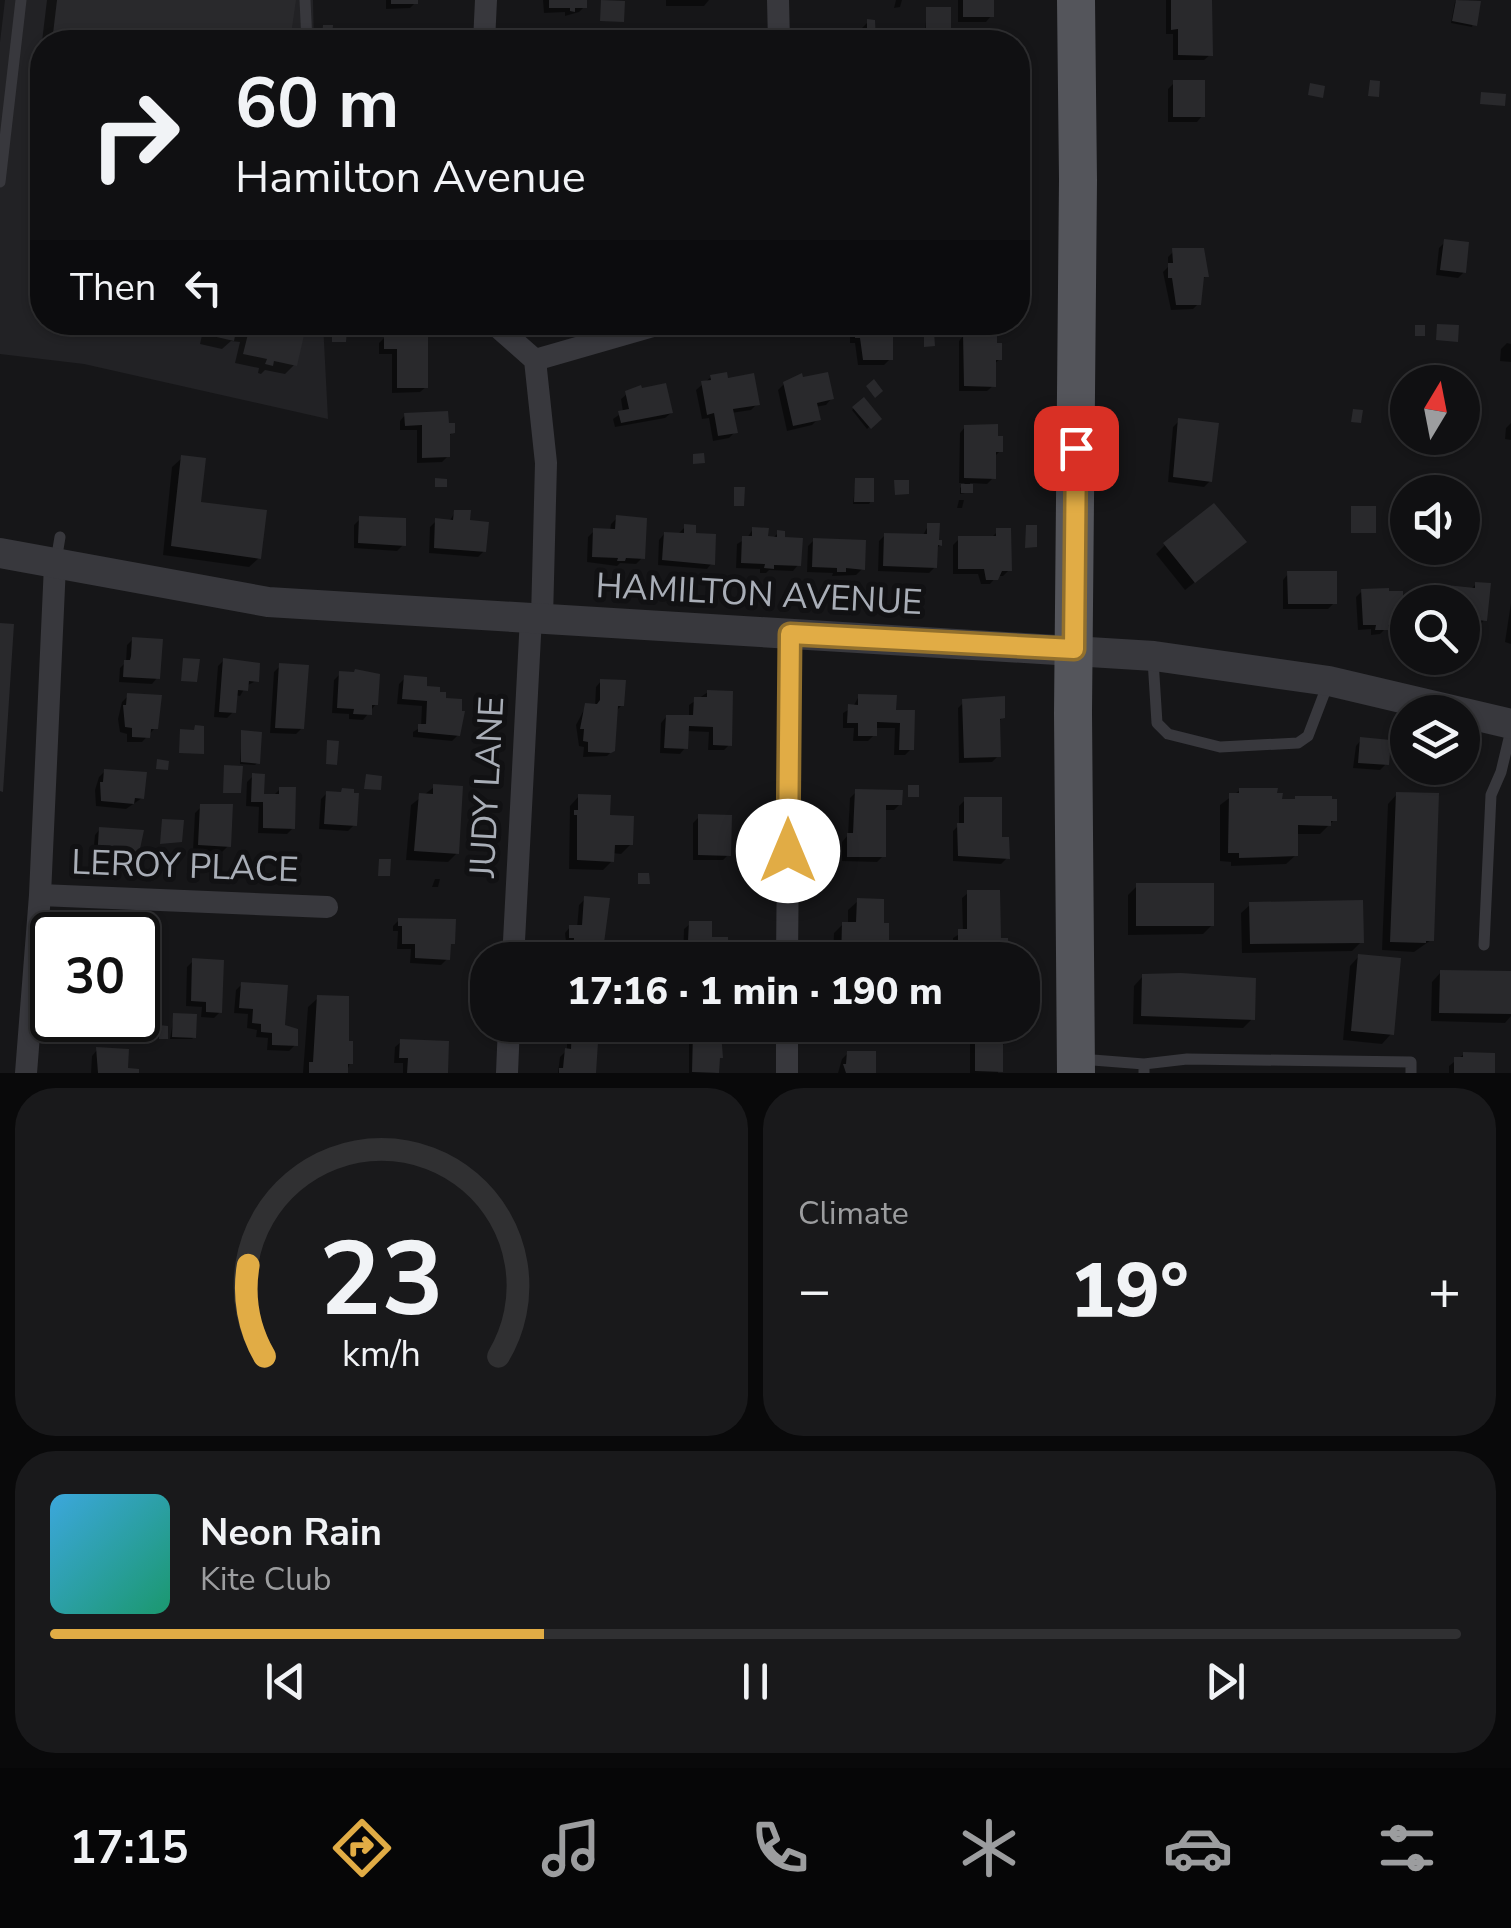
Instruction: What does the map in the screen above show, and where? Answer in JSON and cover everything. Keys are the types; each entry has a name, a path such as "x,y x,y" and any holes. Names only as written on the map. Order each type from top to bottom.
{"main road":[{"path":"1076,0 1076,1066"}],"street":[{"path":"485,30 486,0"},
{"path":"778,0 778,30"},
{"path":"507,335 535,360 621,335"},
{"name":"JUDY LANE","path":"513,942 546,463 535,360"},
{"path":"26,1073 40,895 57,551"},
{"name":"HAMILTON AVENUE","path":"0,554 57,551 268,602 1154,656 1329,681 1511,727"},
{"path":"788,942 790,634"},
{"name":"LEROY PLACE","path":"40,895 327,907"},
{"path":"506,1073 508,1042"},
{"path":"787,1042 787,1073"}],"lane":[{"path":"0,182 21,0"},
{"path":"305,0 306,30"},
{"path":"1154,656 1157,723 1168,734 1220,747 1298,743 1308,736 1329,681"},
{"path":"1484,945 1491,795 1501,772 1511,727"},
{"path":"1076,1066 1144,1068 1187,1059 1411,1062 1411,1073"}],"shaded area":[{"path":"5,0 313,0 314,30 30,30 30,335 324,335 328,419 84,364 0,354 0,42"}],"building":[{"path":"57,0 296,0 292,28 296,30 53,30"},
{"path":"391,0 418,0 418,4 391,4"},
{"path":"549,0 587,0 587,8 575,8 575,12 570,8 549,8"},
{"path":"601,0 625,1 624,22 600,21"},
{"path":"963,0 994,0 994,17 963,17"},
{"path":"1171,0 1212,0 1213,56 1178,55 1178,29 1171,30"},
{"path":"1456,0 1481,1 1477,26 1452,21"},
{"path":"926,7 951,7 951,30 926,30"},
{"path":"867,19 875,20 875,30 867,30"},
{"path":"1173,80 1205,80 1205,117 1173,117"},
{"path":"1370,80 1380,81 1379,97 1368,96"},
{"path":"1310,83 1325,86 1323,98 1308,95"},
{"path":"1481,92 1506,94 1505,106 1480,104"},
{"path":"1444,239 1469,242 1466,273 1440,270"},
{"path":"1172,248 1204,248 1209,277 1204,277 1201,305 1176,305 1172,278 1168,278"},
{"path":"1437,324 1459,325 1458,342 1436,340"},
{"path":"1415,325 1425,325 1425,336 1415,336"},
{"path":"208,335 235,335 234,341"},
{"path":"248,335 304,335 297,366 274,361 273,366 265,364 267,359 243,354"},
{"path":"332,335 347,335 346,342 332,342"},
{"path":"384,335 428,335 428,388 397,388 397,349 384,349"},
{"path":"893,335 893,360 863,360 860,338 855,338"},
{"path":"924,335 934,335 935,346 924,347"},
{"path":"963,335 997,335 997,343 1002,343 1002,360 996,360 996,387 964,386"},
{"path":"727,372 728,378 754,373 760,405 733,409 738,433 718,436 714,413 707,415 701,381"},
{"path":"828,372 834,399 817,403 821,420 793,426 783,382 802,373 803,377"},
{"path":"874,379 883,391 875,398 866,386"},
{"path":"666,383 673,413 621,423 618,411 629,409 625,391"},
{"path":"864,397 882,419 871,429 852,407"},
{"path":"1353,409 1363,410 1361,423 1351,422"},
{"path":"448,411 449,423 455,423 455,433 450,434 450,457 422,458 422,425 405,426 404,413"},
{"path":"1178,418 1219,423 1212,482 1173,477"},
{"path":"998,424 1003,452 996,452 996,479 964,478 964,425"},
{"path":"704,453 705,463 693,464 693,454"},
{"path":"181,455 206,458 201,502 267,510 261,559 171,546"},
{"path":"435,478 447,479 447,487 435,487"},
{"path":"855,478 874,478 874,502 854,502"},
{"path":"894,480 909,480 909,494 895,495"},
{"path":"961,484 973,484 973,493 961,493"},
{"path":"734,487 745,487 744,506 734,506"},
{"path":"1214,503 1247,542 1195,583 1163,543"},
{"path":"1351,506 1376,506 1376,533 1351,533"},
{"path":"454,510 471,510 470,520 489,522 486,552 434,548 435,518 453,520"},
{"path":"616,515 647,518 645,559 617,561 618,558 592,557 593,528 615,529"},
{"path":"359,516 406,518 406,546 358,543"},
{"path":"927,523 940,523 942,546 938,545 937,568 883,566 884,533 927,534"},
{"path":"684,524 696,525 696,533 716,534 715,565 662,560 664,532 684,533"},
{"path":"1026,525 1037,525 1037,547 1025,548"},
{"path":"752,527 769,528 768,536 777,537 777,530 785,531 785,537 803,538 801,566 774,565 774,569 764,568 765,564 741,563 742,536 752,536"},
{"path":"996,528 1011,528 1012,571 1002,571 998,580 986,580 984,569 958,569 958,536 996,536"},
{"path":"813,538 866,540 865,570 846,568 846,572 837,572 837,568 812,567"},
{"path":"1287,571 1337,571 1337,604 1288,604"},
{"path":"1491,583 1487,621 1480,620 1480,585 1475,585"},
{"path":"1389,588 1389,630 1363,625 1361,589"},
{"path":"0,623 14,624 3,792 0,791"},
{"path":"132,637 163,639 160,679 123,677 124,660 131,656"},
{"path":"183,658 200,659 197,682 181,681"},
{"path":"223,658 260,663 259,682 249,681 248,691 238,690 236,713 219,712"},
{"path":"279,663 309,665 304,729 275,728"},
{"path":"355,669 380,674 378,705 372,705 372,715 337,708 339,671"},
{"path":"404,675 427,677 427,686 440,687 446,698 462,699 465,711 460,736 418,732 418,724 426,724 427,701 402,699"},
{"path":"600,679 626,680 624,706 618,706 615,751 611,753 588,752 588,742 583,741 584,729 580,729 585,703 597,704 600,700"},
{"path":"707,690 733,691 732,746 713,745 713,727 689,726 688,749 664,748 666,715 693,715 694,697 707,697"},
{"path":"127,693 162,695 158,729 151,729 150,738 132,737 132,728 125,727 123,705"},
{"path":"858,694 897,695 896,710 915,710 914,750 899,750 900,723 877,722 877,736 858,736 858,723 847,723 848,704 858,705"},
{"path":"1005,696 1005,718 1000,719 1001,757 964,758 962,699"},
{"path":"195,725 204,726 204,754 179,753 180,729 194,730"},
{"path":"241,730 262,732 260,764 241,762"},
{"path":"1360,737 1390,740 1389,765 1358,763"},
{"path":"327,740 339,741 337,765 326,764"},
{"path":"157,759 169,761 168,770 156,769"},
{"path":"224,765 243,766 241,793 223,793"},
{"path":"104,769 147,772 144,799 135,798 134,804 101,801"},
{"path":"252,773 265,774 264,794 279,794 279,787 296,787 295,829 263,828 263,802 251,802"},
{"path":"366,774 382,776 381,790 364,789"},
{"path":"433,784 463,786 459,854 414,851 419,793 433,794"},
{"path":"908,785 919,785 919,797 908,797"},
{"path":"342,788 359,793 357,826 324,824 326,791 341,792"},
{"path":"1239,788 1278,788 1282,799 1332,796 1337,799 1337,821 1331,821 1331,826 1298,825 1298,856 1239,858 1239,853 1228,853 1229,793 1239,793"},
{"path":"855,789 903,790 902,805 886,805 886,857 847,857 847,833 853,833"},
{"path":"1396,792 1439,793 1434,941 1426,943 1390,942"},
{"path":"578,794 611,795 610,815 634,816 633,845 615,845 614,862 577,860 574,810 578,810"},
{"path":"964,797 1002,797 1002,837 1009,837 1010,859 958,856 957,823 964,823"},
{"path":"200,804 233,804 231,847 198,845"},
{"path":"698,814 732,815 731,856 698,855"},
{"path":"162,819 184,820 182,842 160,844"},
{"path":"99,827 144,830 137,863 97,860"},
{"path":"379,859 391,859 390,876 378,876"},
{"path":"638,873 649,873 650,884 638,884"},
{"path":"1136,883 1214,883 1214,926 1136,926"},
{"path":"967,890 1000,890 1001,938 1008,938 1008,942 958,942 958,929 967,929"},
{"path":"584,896 610,898 604,942 574,942 574,938 569,938 569,925 582,925"},
{"path":"857,898 884,899 889,942 841,942 842,922 856,922"},
{"path":"1363,900 1364,943 1250,944 1249,902"},
{"path":"398,918 456,919 450,960 415,958 415,944 402,944"},
{"path":"689,921 712,921 712,937 728,937 728,942 688,942"},
{"path":"1358,954 1401,958 1394,1035 1351,1031"},
{"path":"192,958 224,960 222,1013 206,1012 206,1002 191,1001"},
{"path":"1440,970 1511,971 1511,1014 1439,1013"},
{"path":"1142,974 1256,978 1255,1020 1141,1016"},
{"path":"241,982 288,985 285,1025 298,1029 298,1046 272,1045 272,1033 261,1032 261,1024 252,1023 253,1009 239,1008"},
{"path":"317,995 349,996 353,1064 348,1064 348,1073 309,1073"},
{"path":"173,1013 197,1014 196,1038 172,1037"},
{"path":"160,1025 168,1026 168,1039 160,1039"},
{"path":"400,1039 449,1041 448,1073 407,1073 408,1058 399,1058"},
{"path":"571,1042 598,1042 596,1073 559,1073 565,1048 571,1049"},
{"path":"693,1042 722,1042 719,1073 692,1072"},
{"path":"975,1042 1008,1042 1003,1044 1003,1072 975,1071"},
{"path":"96,1047 129,1049 128,1068 139,1069 139,1073 98,1073"},
{"path":"847,1051 876,1051 876,1073 846,1073 843,1064"},
{"path":"1463,1052 1495,1053 1495,1073 1454,1073 1454,1057 1463,1057"}],"route":[{"path":"788,851 790,634 1074,649 1076,448"}]}
